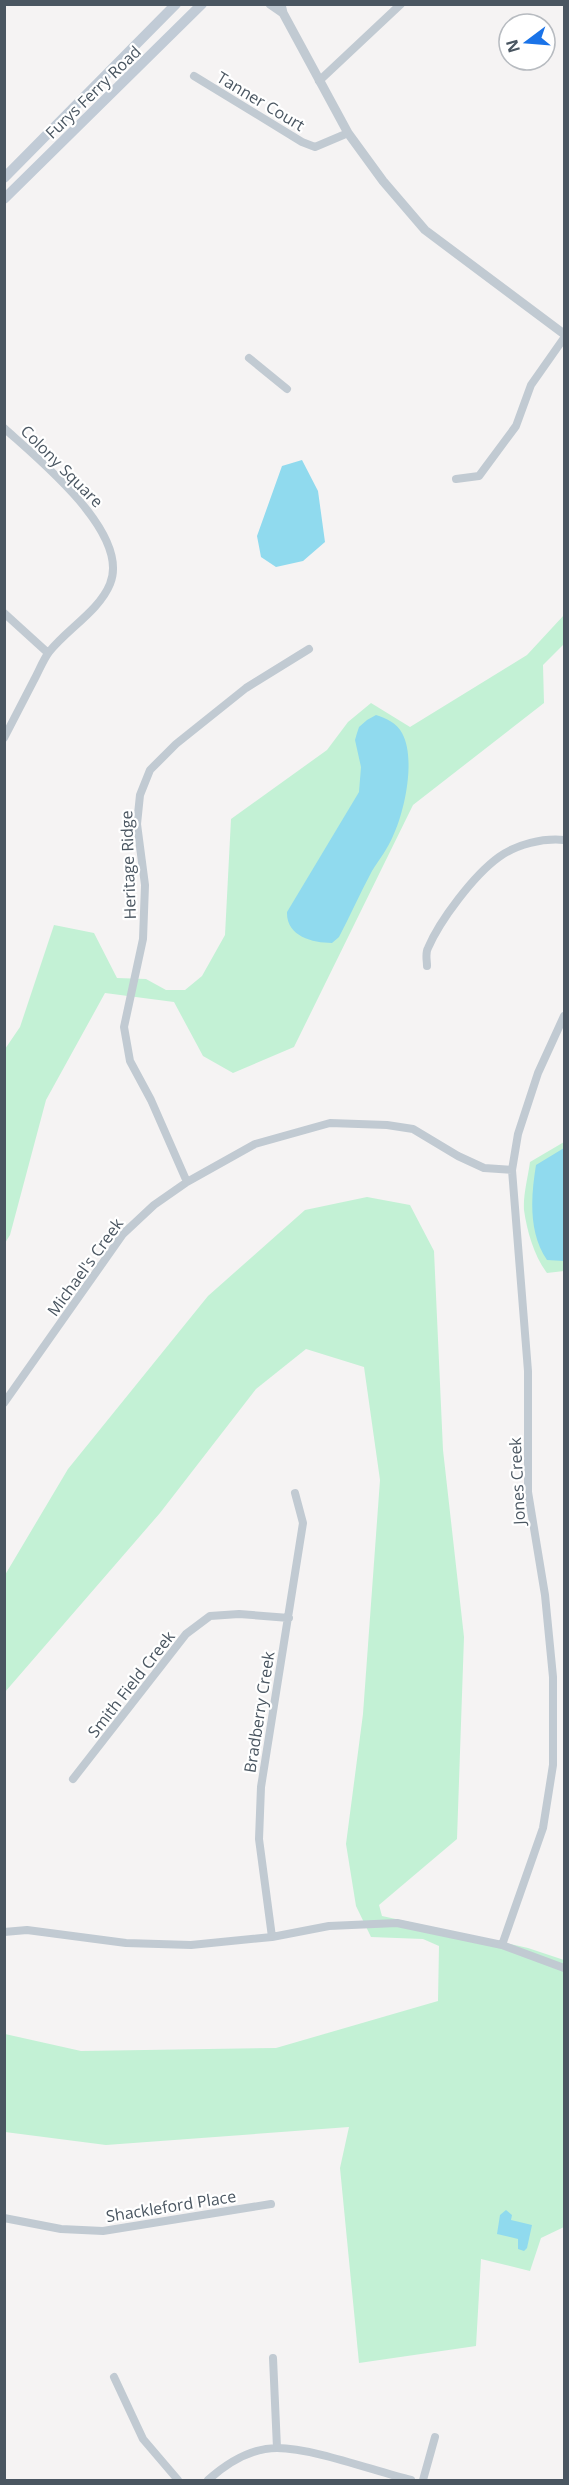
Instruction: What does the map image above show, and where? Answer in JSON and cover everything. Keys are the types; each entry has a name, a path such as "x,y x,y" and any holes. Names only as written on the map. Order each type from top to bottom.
{"main road":[{"name":"Furys Ferry Road","path":"4,178 176,4"},
{"name":"Furys Ferry Road","path":"4,199 199,8 208,4"}],"street":[{"path":"270,4 282,9 348,133 383,181 425,230 564,336 531,385 516,426 479,476 456,479"},
{"path":"319,81 400,4"},
{"name":"Tanner Court","path":"194,76 308,145 315,147 348,133"},
{"path":"249,358 287,389"},
{"name":"Colony Square","path":"4,428 97,520 114,569 110,585 95,606 48,653 4,738"},
{"path":"4,613 48,653"},
{"name":"Heritage Ridge","path":"187,1182 151,1100 130,1061 124,1027 143,939 145,885 137,824 140,795 150,770 176,744 246,688 309,649"},
{"path":"427,966 426,950 458,901 499,857 520,846 550,839 564,840"},
{"name":"Jones Creek","path":"502,1945 543,1828 553,1765 552,1665 545,1595 528,1492 528,1371 512,1170 518,1134 535,1084 564,1016"},
{"name":"Michael's Creek","path":"4,1403 123,1234 154,1204 187,1182 255,1144 330,1123 387,1125 413,1129 458,1156 484,1168 512,1170"},
{"name":"Bradberry Creek","path":"272,1937 259,1839 261,1787 303,1523 295,1493"},
{"name":"Smith Field Creek","path":"74,1779 186,1634 210,1616 239,1614 289,1618"},
{"path":"4,1932 27,1930 126,1943 191,1945 272,1937 328,1926 397,1923 502,1945 564,1968"},
{"name":"Shackleford Place","path":"4,2218 61,2229 103,2231 270,2205"},
{"path":"273,2358 277,2448"},
{"path":"114,2377 143,2439 178,2481"},
{"path":"423,2481 435,2437"},
{"path":"208,2481 237,2458 256,2451 277,2448 322,2456 411,2481"}],"green space":[{"path":"564,615 564,644 543,665 544,703 413,805 294,1047 233,1073 203,1056 174,1002 105,993 46,1100 10,1235 5,1243 5,1049 20,1027 54,925 94,933 117,978 146,979 166,990 185,990 202,976 225,935 231,819 327,750 348,722 371,703 410,727 527,655"},
{"path":"564,1142 564,1271 547,1273 538,1259 529,1235 524,1210 525,1192 530,1162"},
{"path":"367,1197 410,1205 434,1251 443,1450 464,1637 457,1839 379,1905 382,1916 528,1948 564,1960 564,2227 541,2238 530,2271 481,2259 476,2346 359,2363 340,2168 349,2127 106,2145 5,2132 5,2034 81,2051 276,2048 438,2001 439,1946 423,1939 371,1937 356,1906 346,1844 363,1714 380,1480 364,1367 306,1349 256,1389 160,1513 5,1692 5,1575 68,1469 208,1296 305,1210"}],"water":[{"path":"302,460 318,491 325,542 303,561 276,567 261,557 257,536 282,466"},
{"path":"376,715 397,726 406,744 408,770 405,799 391,840 372,871 339,937 332,943 316,942 302,936 291,927 287,912 359,792 361,767 355,740 359,727"},
{"path":"564,1148 564,1261 547,1260 534,1226 532,1201 536,1165"},
{"path":"506,2210 512,2215 511,2220 532,2225 527,2248 524,2251 518,2249 518,2239 497,2234 500,2215"}]}
